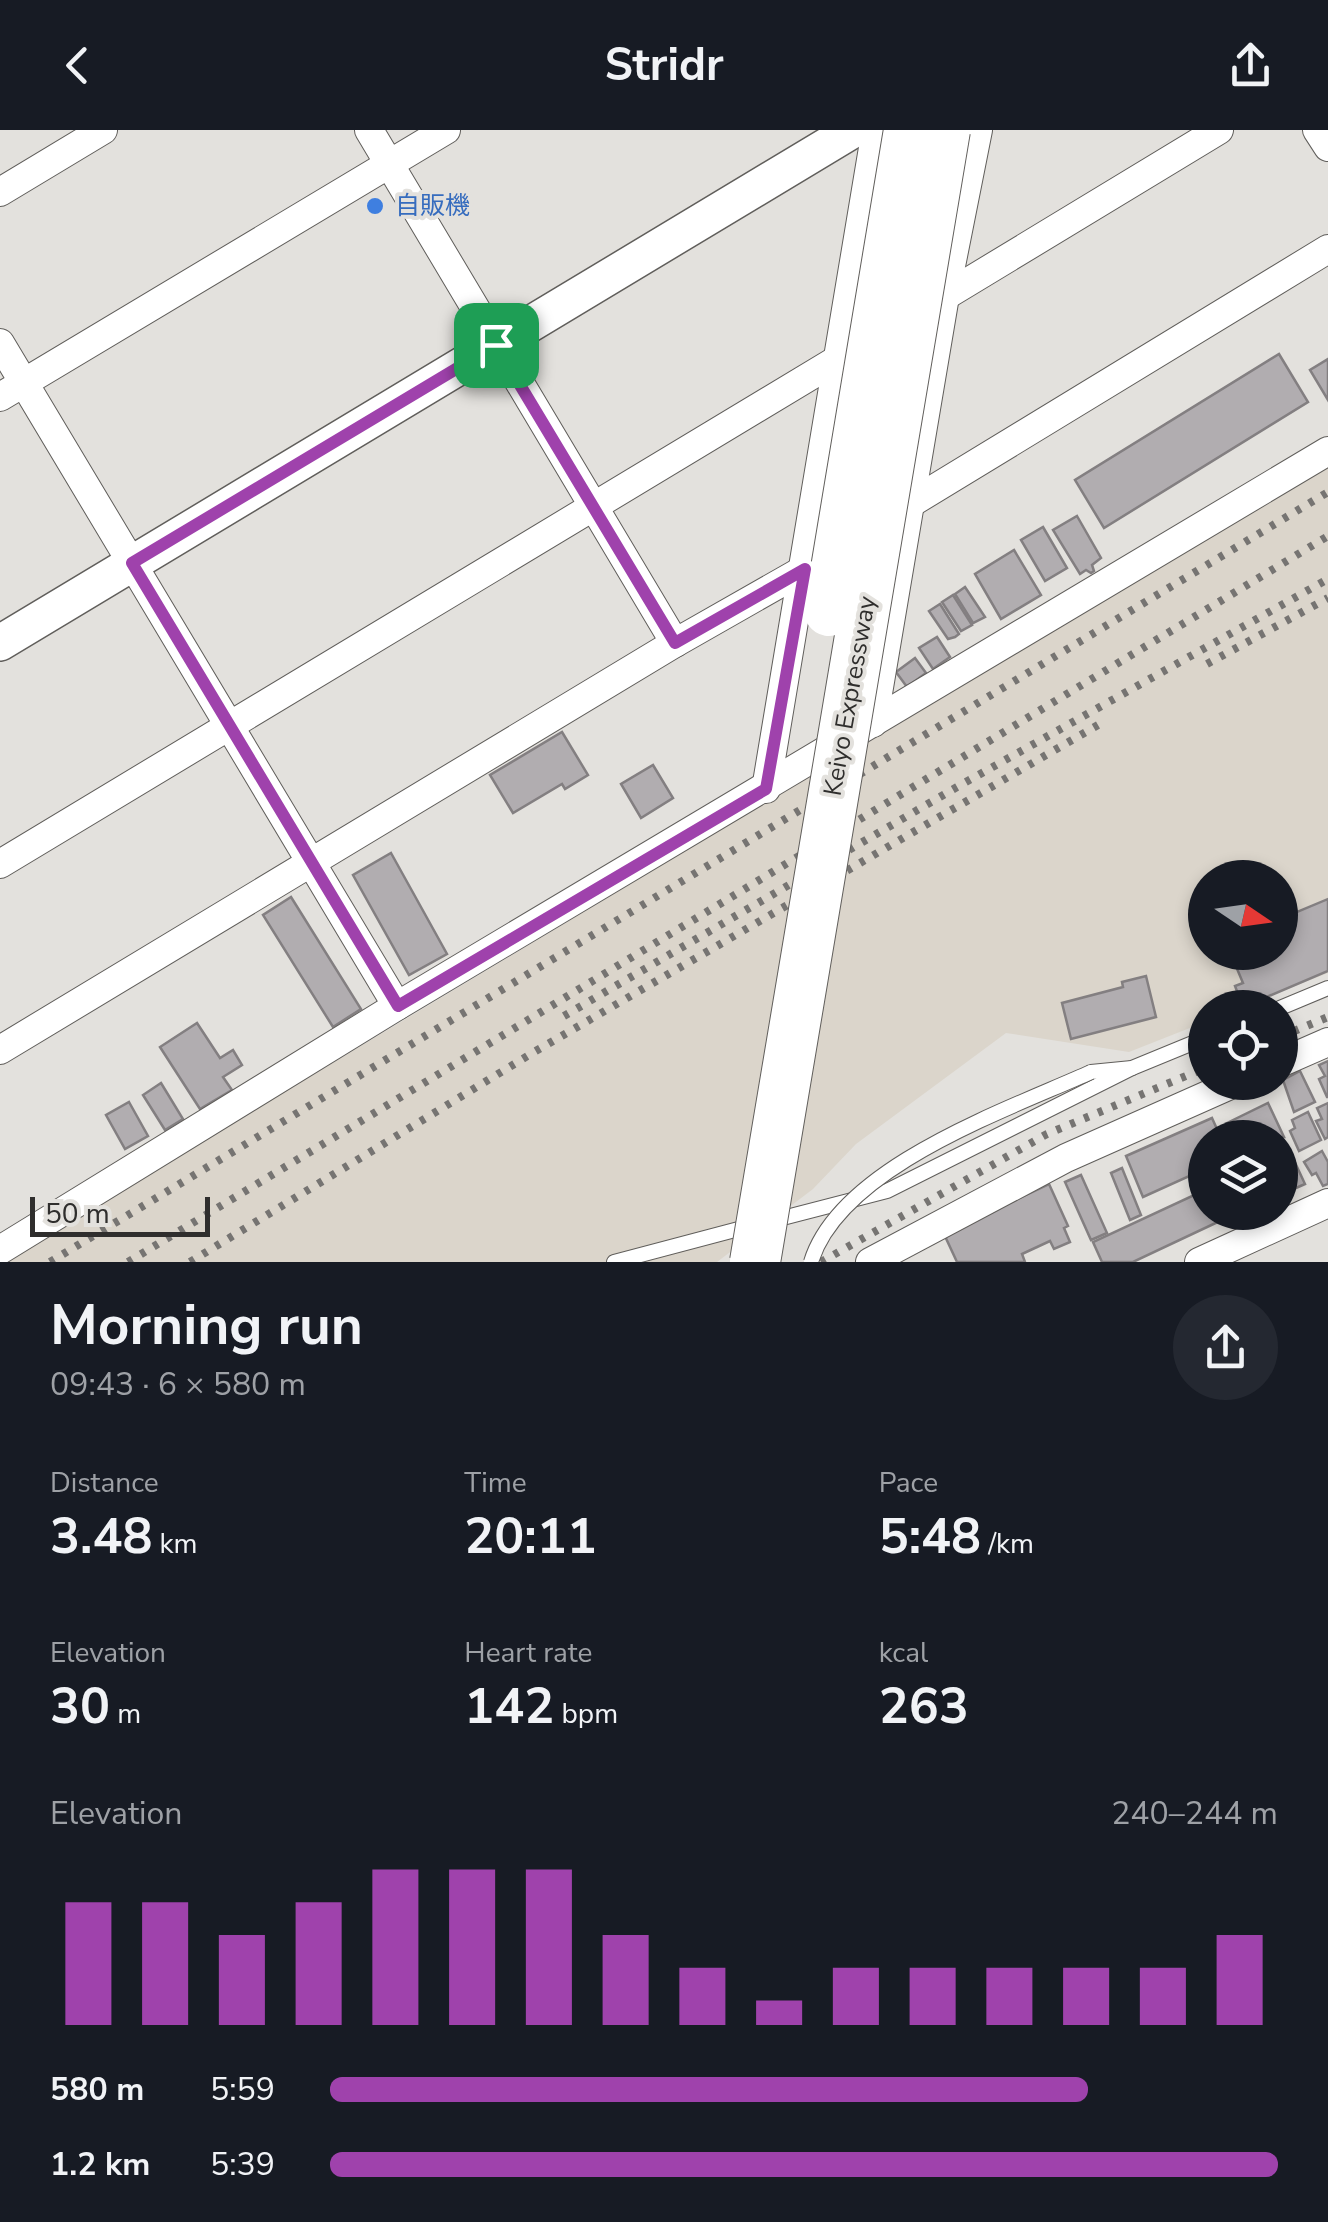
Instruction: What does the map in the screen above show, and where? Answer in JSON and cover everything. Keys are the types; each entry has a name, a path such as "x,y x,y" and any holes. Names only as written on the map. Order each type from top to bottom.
{"highway":[{"name":"Keiyo Expressway","path":"722,1262 909,130"},
{"name":"Keiyo Expressway","path":"755,1262 946,130"}],"street":[{"path":"0,192 103,130"},
{"path":"369,130 675,643"},
{"path":"12,390 446,130"},
{"path":"0,643 853,130"},
{"path":"766,789 876,130"},
{"path":"873,724 945,296 978,130"},
{"path":"945,296 1219,130"},
{"path":"1318,130 1328,147"},
{"path":"911,504 1328,249"},
{"path":"0,342 12,390 132,563 398,1006"},
{"path":"0,864 840,358"},
{"path":"0,1250 398,1006 1328,451"},
{"path":"0,1050 675,643 805,569"},
{"path":"1298,1056 1328,1042"},
{"path":"870,1262 1066,1158 1196,1100"},
{"path":"1198,1262 1328,1203"}],"lane":[{"path":"1298,1000 1328,988"},
{"path":"614,1262 887,1191 1132,1068 1188,1045"},
{"path":"811,1262 815,1248 835,1222 860,1192 885,1172 932,1145 1090,1072 1132,1068"}],"shaded area":[{"path":"1328,464 1328,973 1285,990 1188,990 1188,1029 1129,1052 1006,1033 856,1144 813,1189 717,1262 2,1262"}],"building":[{"path":"1279,354 1308,402 1104,528 1075,480"},
{"path":"1328,359 1328,400 1310,370"},
{"path":"1077,516 1101,558 1092,565 1091,573 1086,570 1080,574 1053,530"},
{"path":"1043,527 1067,568 1045,581 1021,540"},
{"path":"1014,550 1041,595 1001,619 975,574"},
{"path":"965,587 985,617 973,623 955,594"},
{"path":"953,595 972,625 961,631 942,602"},
{"path":"940,604 959,634 955,637 948,639 929,611"},
{"path":"937,637 950,657 933,669 919,648"},
{"path":"915,658 926,673 907,687 896,672"},
{"path":"562,732 588,775 565,789 562,784 513,813 490,775"},
{"path":"653,765 673,798 641,818 621,784"},
{"path":"391,853 447,954 409,975 353,875"},
{"path":"291,897 361,1009 333,1027 263,915"},
{"path":"1328,899 1328,971 1283,990 1237,990 1235,986 1243,983 1238,970 1298,970 1298,912"},
{"path":"1146,976 1156,1017 1071,1039 1062,1003 1123,987 1122,982"},
{"path":"197,1023 220,1058 233,1050 242,1065 223,1077 232,1090 200,1109 160,1047"},
{"path":"1328,1061 1327,1097 1319,1079 1325,1076 1319,1065"},
{"path":"1298,1072 1315,1102 1294,1112 1290,1100 1298,1100"},
{"path":"161,1083 183,1119 165,1130 143,1095"},
{"path":"129,1102 148,1136 125,1149 106,1115"},
{"path":"1268,1103 1276,1120 1233,1120"},
{"path":"1328,1103 1325,1139 1316,1121 1322,1119 1317,1108"},
{"path":"1308,1112 1321,1140 1299,1151 1298,1120 1292,1120"},
{"path":"1188,1129 1188,1177 1143,1197 1126,1156"},
{"path":"1322,1151 1328,1162 1328,1184 1323,1186 1304,1162"},
{"path":"1122,1168 1141,1215 1130,1220 1111,1173"},
{"path":"1298,1169 1305,1184 1298,1187"},
{"path":"1081,1175 1107,1233 1091,1240 1065,1182"},
{"path":"1049,1184 1068,1226 1064,1228 1070,1242 1054,1249 1050,1241 1022,1254 1025,1262 957,1262 944,1234"},
{"path":"1188,1198 1188,1230 1201,1230 1133,1262 1102,1262 1093,1242"}],"railway":[{"path":"50,1262 1328,492"},
{"path":"128,1262 1328,536"},
{"path":"564,1016 957,787 1328,579"},
{"path":"1207,664 1328,598"},
{"path":"190,1262 534,1052 1098,725"},
{"path":"1298,1030 1328,1017"},
{"path":"821,1262 1047,1134 1188,1075"}],"place":[{"name":"自販機","path":"375,206"}],"route":[{"path":"496,345 675,643 805,569 766,789 398,1006 132,563 496,345"}]}
